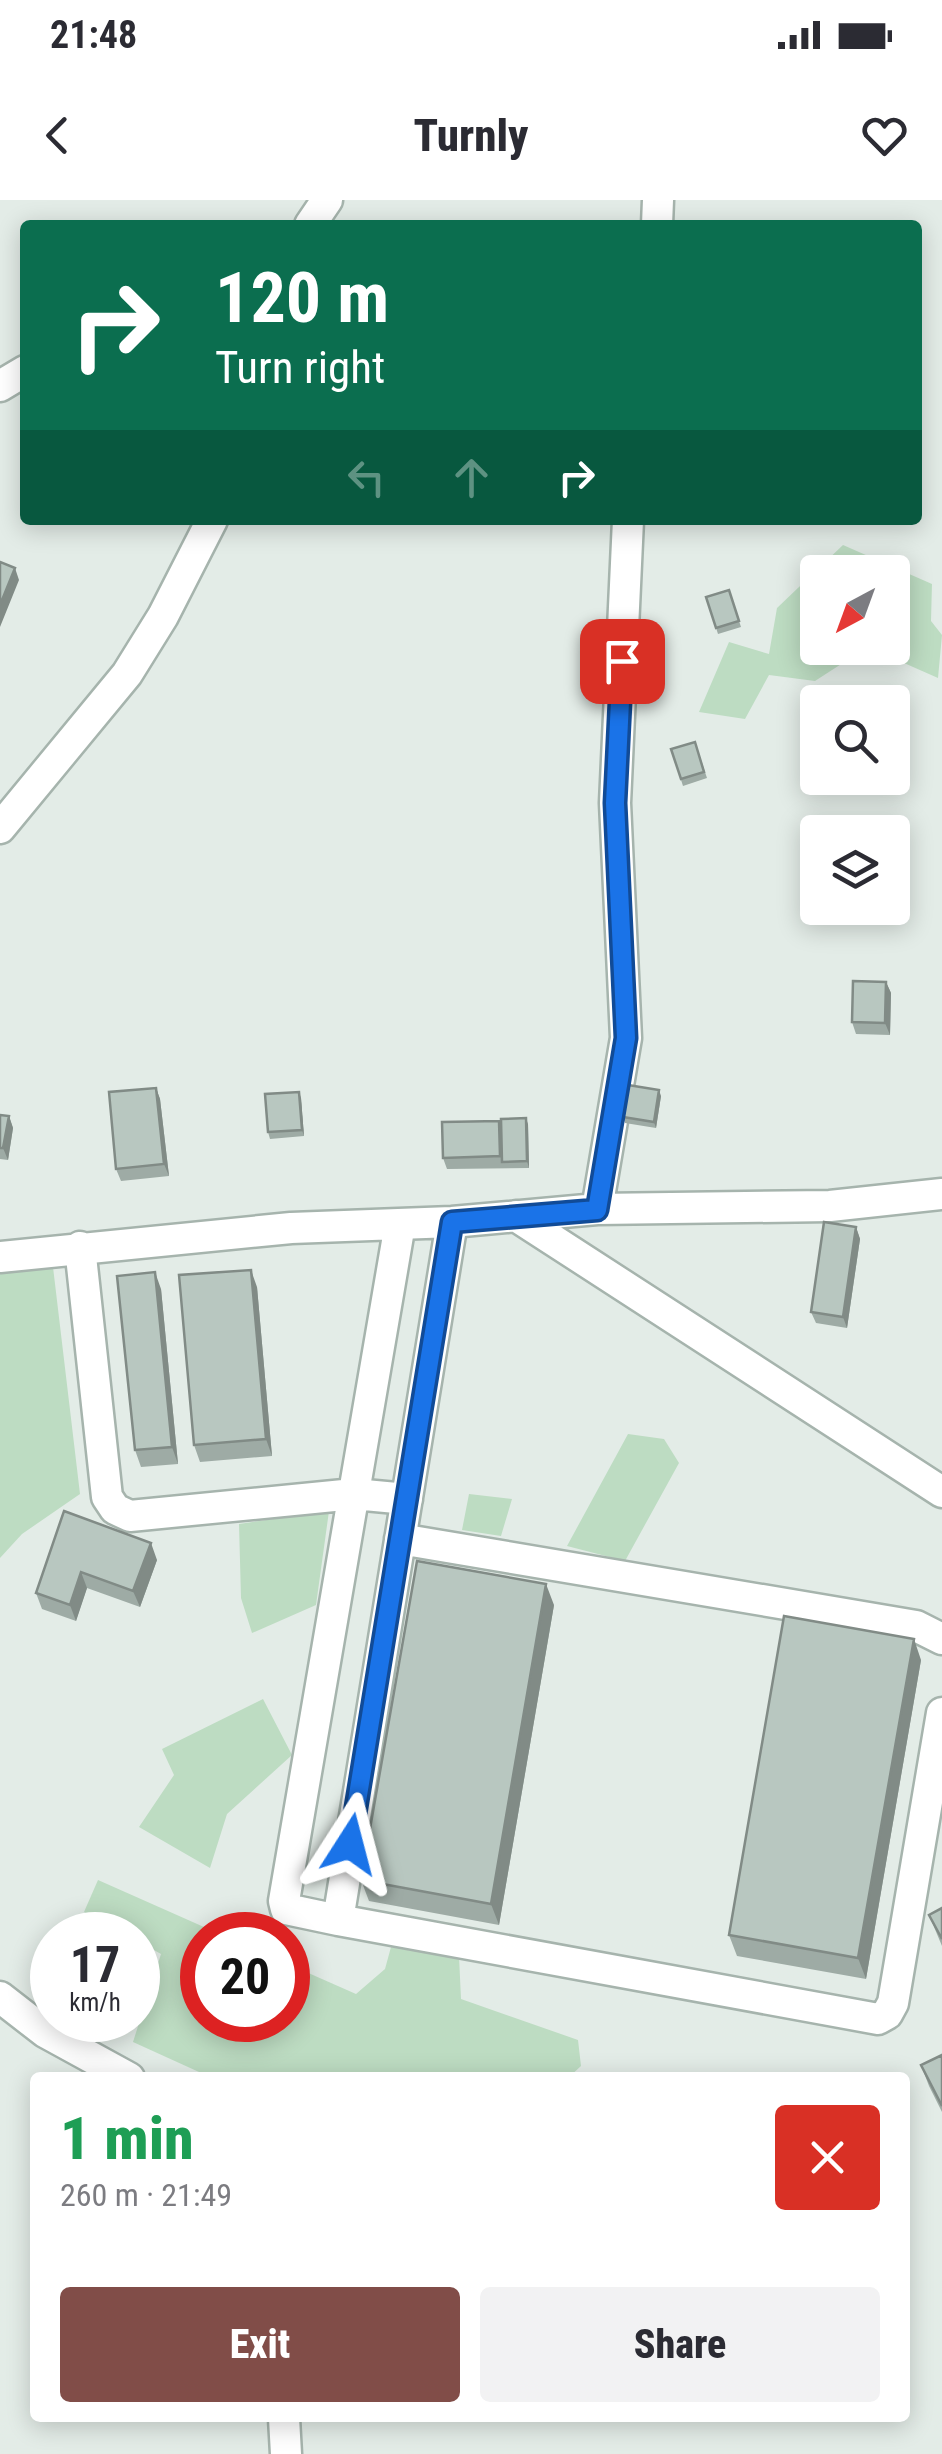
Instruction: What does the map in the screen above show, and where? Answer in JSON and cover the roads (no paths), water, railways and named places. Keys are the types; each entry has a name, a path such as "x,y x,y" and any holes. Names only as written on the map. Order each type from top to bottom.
{"street":[{"path":"0,826 127,674 163,616 209,525"},
{"path":"597,1210 614,1132 627,1023 615,803 628,525"},
{"path":"0,1258 177,1236 452,1222 597,1210 830,1206 942,1194"},
{"path":"516,1216 942,1492"},
{"path":"338,1920 452,1222"},
{"path":"400,1224 284,1901 286,1909 878,2018 888,2014 892,2003 942,1713"},
{"path":"80,1247 107,1497 115,1509 130,1516 354,1494 407,1499"},
{"path":"400,1538 916,1626 942,1638"},
{"path":"0,1997 45,2032 118,2072"},
{"path":"284,2422 286,2454"}]}
